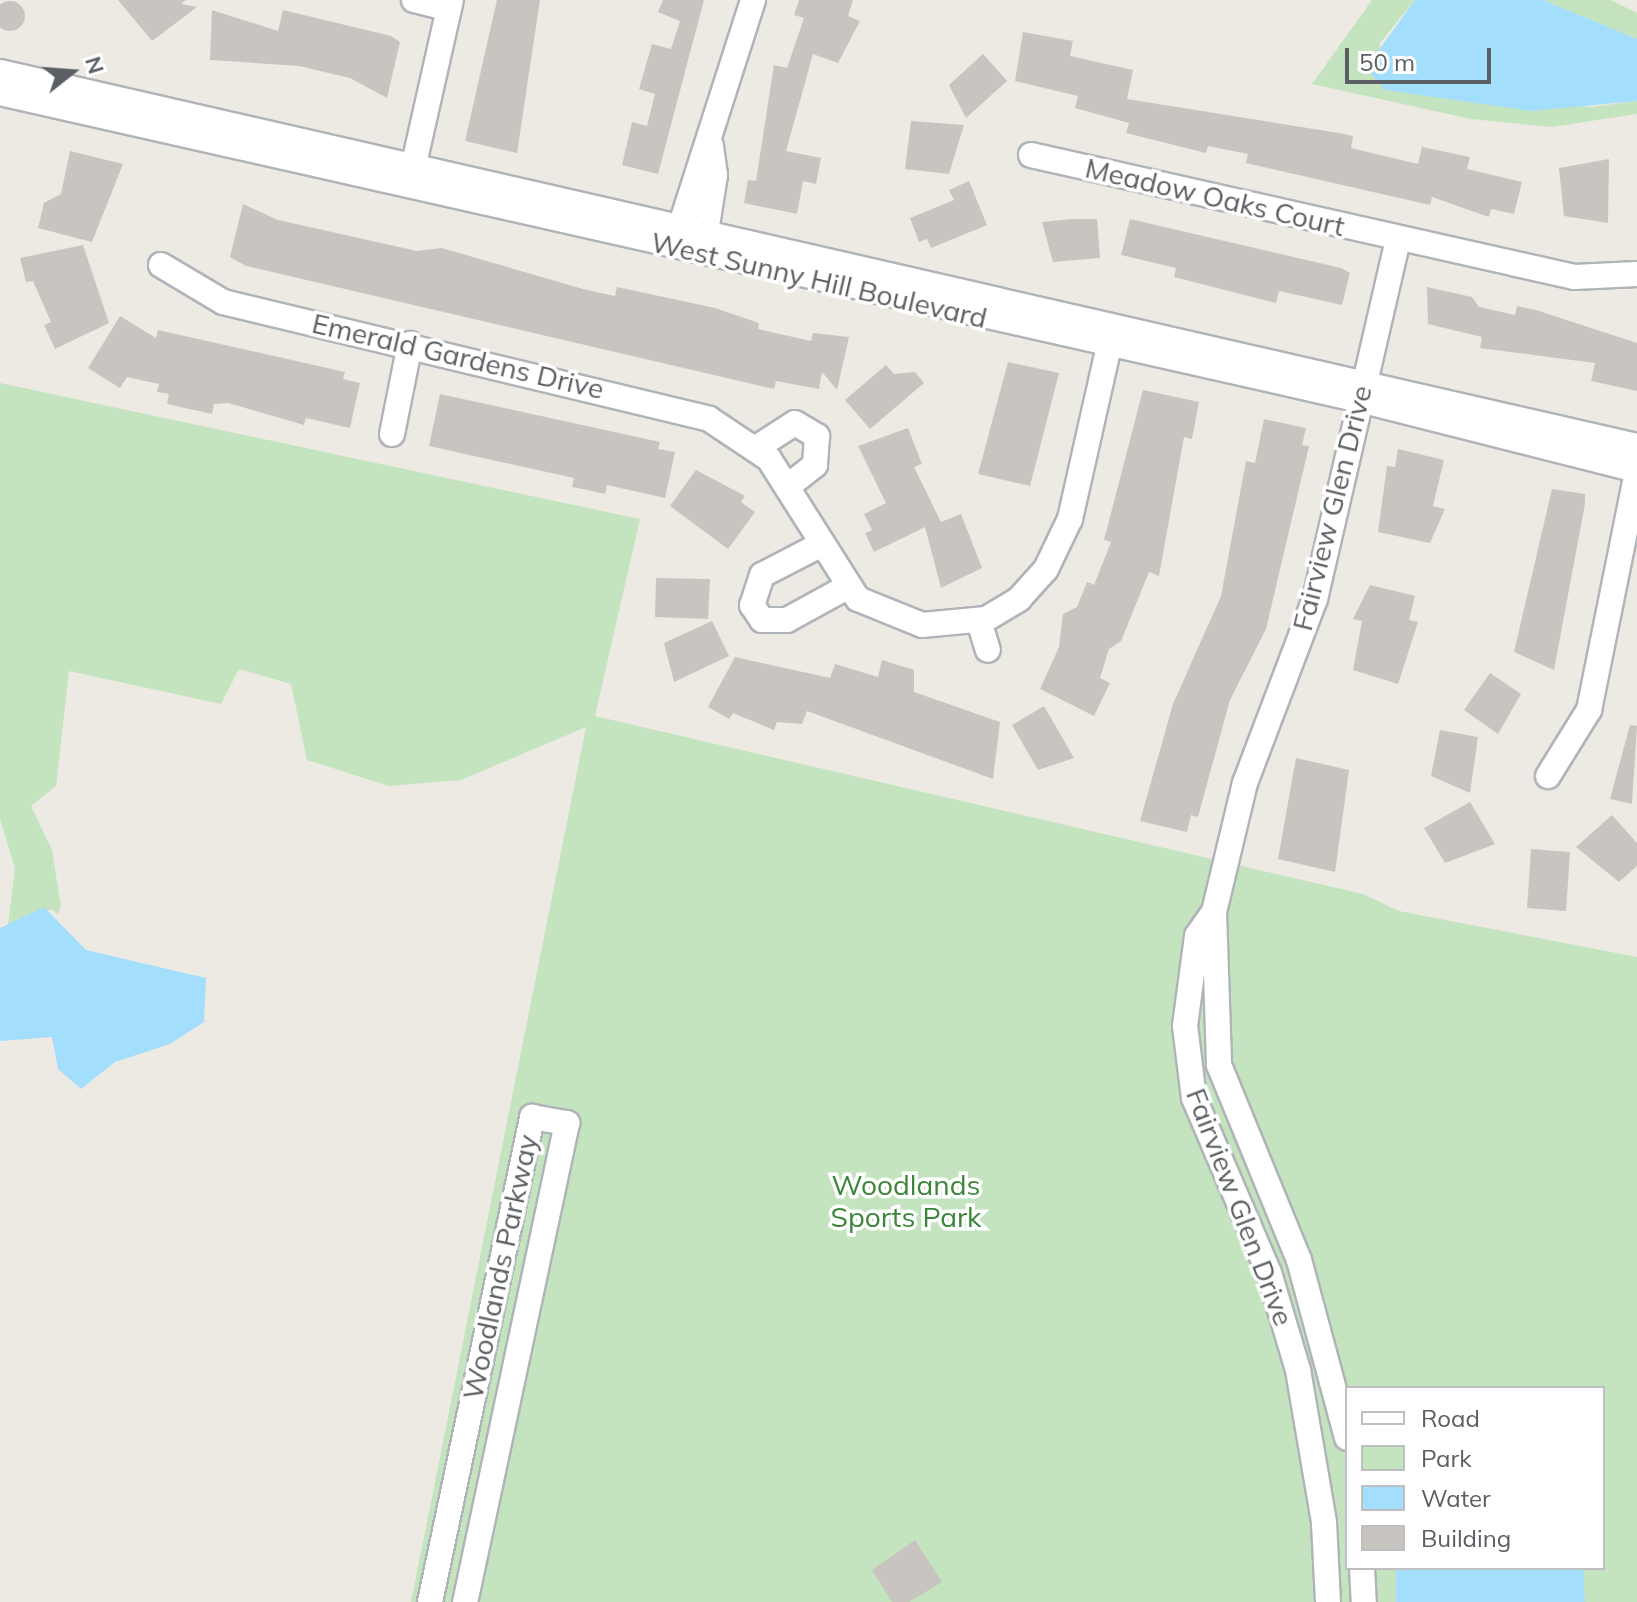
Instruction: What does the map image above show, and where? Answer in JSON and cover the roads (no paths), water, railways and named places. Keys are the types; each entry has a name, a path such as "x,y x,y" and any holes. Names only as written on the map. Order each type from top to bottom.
{"street":[{"path":"412,175 450,4 414,0"},
{"path":"677,235 689,183 711,145 753,0"},
{"name":"West Sunny Hill Boulevard","path":"0,72 412,175 677,235 1108,346 1362,390 1637,446"},
{"name":"West Sunny Hill Boulevard","path":"0,93 412,175"},
{"path":"704,242 715,175 711,145"},
{"name":"Meadow Oaks Court","path":"1031,155 1574,277 1637,274"},
{"name":"Fairview Glen Drive","path":"1345,1431 1299,1260 1219,1065 1214,912 1245,783 1307,626 1398,239"},
{"name":"West Sunny Hill Boulevard","path":"704,242 1114,322 1362,390 1637,471"},
{"name":"Emerald Gardens Drive","path":"161,265 223,302 686,410 756,448 788,486 847,587 899,621 947,627 979,621 1034,586 1061,545 1114,322"},
{"path":"392,434 410,344"},
{"path":"756,448 795,423 817,436 815,465 788,486"},
{"path":"1548,776 1589,710 1637,471"},
{"path":"820,545 762,575 752,605 762,620 787,620 847,587"},
{"path":"979,621 988,650"},
{"name":"Fairview Glen Drive","path":"1214,912 1197,936 1187,984 1188,1066 1298,1370 1322,1507 1328,1602"},
{"name":"Woodlands Parkway","path":"430,1602 532,1117 567,1123 465,1602"},
{"path":"1362,1570 1364,1602"}],"water":[{"path":"1415,0 1543,0 1637,39 1637,101 1531,111 1385,90 1366,68"},
{"path":"44,907 86,950 206,978 204,1022 170,1044 115,1062 81,1089 58,1069 52,1037 0,1041 0,928"},
{"path":"1396,1570 1583,1570 1585,1602 1396,1602"}],"park label":[{"name":"Woodlands Sports Park","path":"906,1201"}]}
